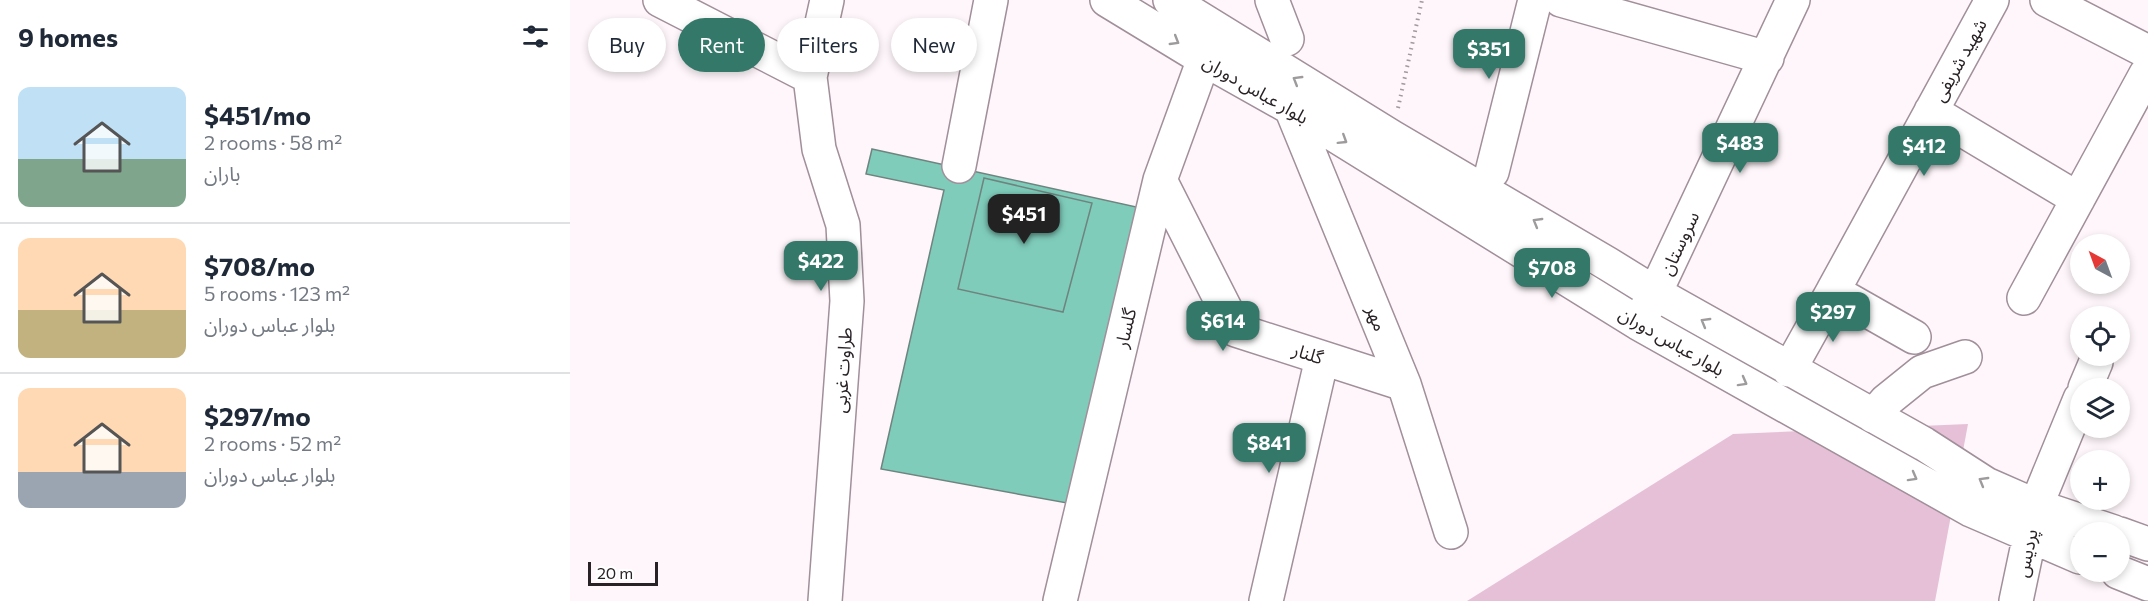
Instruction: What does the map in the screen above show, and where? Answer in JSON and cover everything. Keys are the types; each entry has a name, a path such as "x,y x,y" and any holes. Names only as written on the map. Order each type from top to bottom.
{"street":[{"path":"660,0 810,77"},
{"name":"طراوت غربی","path":"825,601 847,301 843,225 819,148 810,77 827,0"},
{"path":"958,166 991,0"},
{"name":"بلوار عباس دوران","path":"1107,0 1204,59 1292,108 1638,322 1971,510 2033,521"},
{"name":"بلوار عباس دوران","path":"1170,0 1392,137 1655,293 1924,444 1986,484 2033,521"},
{"path":"1272,0 1287,39"},
{"path":"1492,172 1535,0"},
{"path":"1561,0 1767,58"},
{"name":"سروستان","path":"1638,322 1655,293 1793,0"},
{"name":"شهید شریفی","path":"1789,370 1992,0"},
{"path":"2024,298 2078,199 2147,63 2047,0"},
{"name":"گلسار","path":"1060,601 1160,180 1204,59"},
{"name":"مهر","path":"1292,108 1404,384 1451,532"},
{"path":"1931,111 2078,199"},
{"name":"گلنار","path":"1160,180 1236,330 1404,384"},
{"path":"1833,291 1914,338"},
{"path":"1873,416 1886,401 1922,372 1965,357"},
{"path":"1266,601 1322,358"},
{"name":"پردیس","path":"2016,601 2033,521 2070,425"},
{"path":"2033,521 2133,534"},
{"path":"2033,521 2070,549"},
{"path":"2130,577 2148,584"}],"path":[{"path":"1392,137 1422,0"}],"shaded area":[{"path":"1968,424 1935,601 1467,601 1733,434"}],"building":[{"path":"872,149 1150,210 1078,505 881,469 944,190 866,174"},
{"path":"984,178 1092,203 1063,312 958,289"}]}
